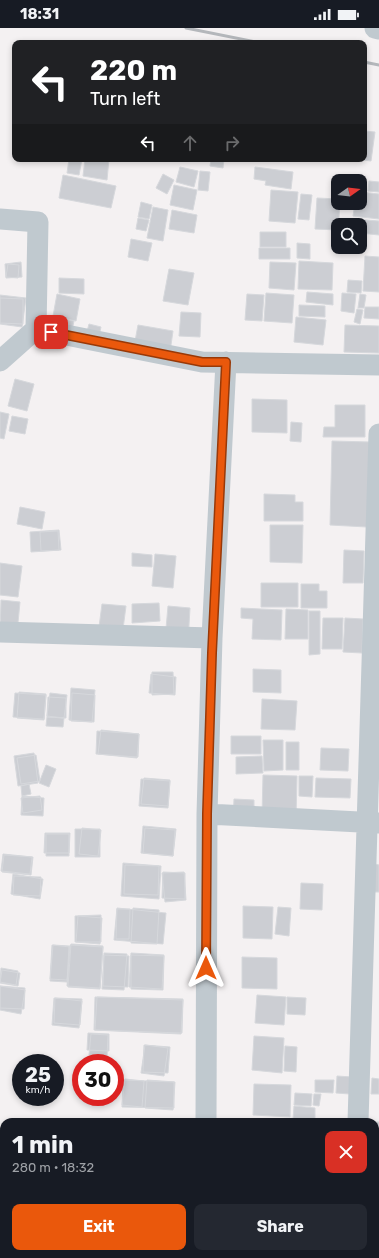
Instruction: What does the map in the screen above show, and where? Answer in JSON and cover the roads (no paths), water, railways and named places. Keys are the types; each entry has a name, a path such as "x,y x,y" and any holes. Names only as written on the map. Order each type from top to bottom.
{"street":[{"path":"375,28 379,29"},
{"path":"0,220 38,222 36,329 0,361"},
{"path":"36,329 202,362 379,365"},
{"path":"206,1118 207,814 212,638 226,362"},
{"path":"358,1118 373,822 379,434"},
{"path":"0,632 212,638"},
{"path":"207,814 373,822"}],"railway":[{"path":"186,28 246,40"},
{"path":"367,63 379,65"}]}
